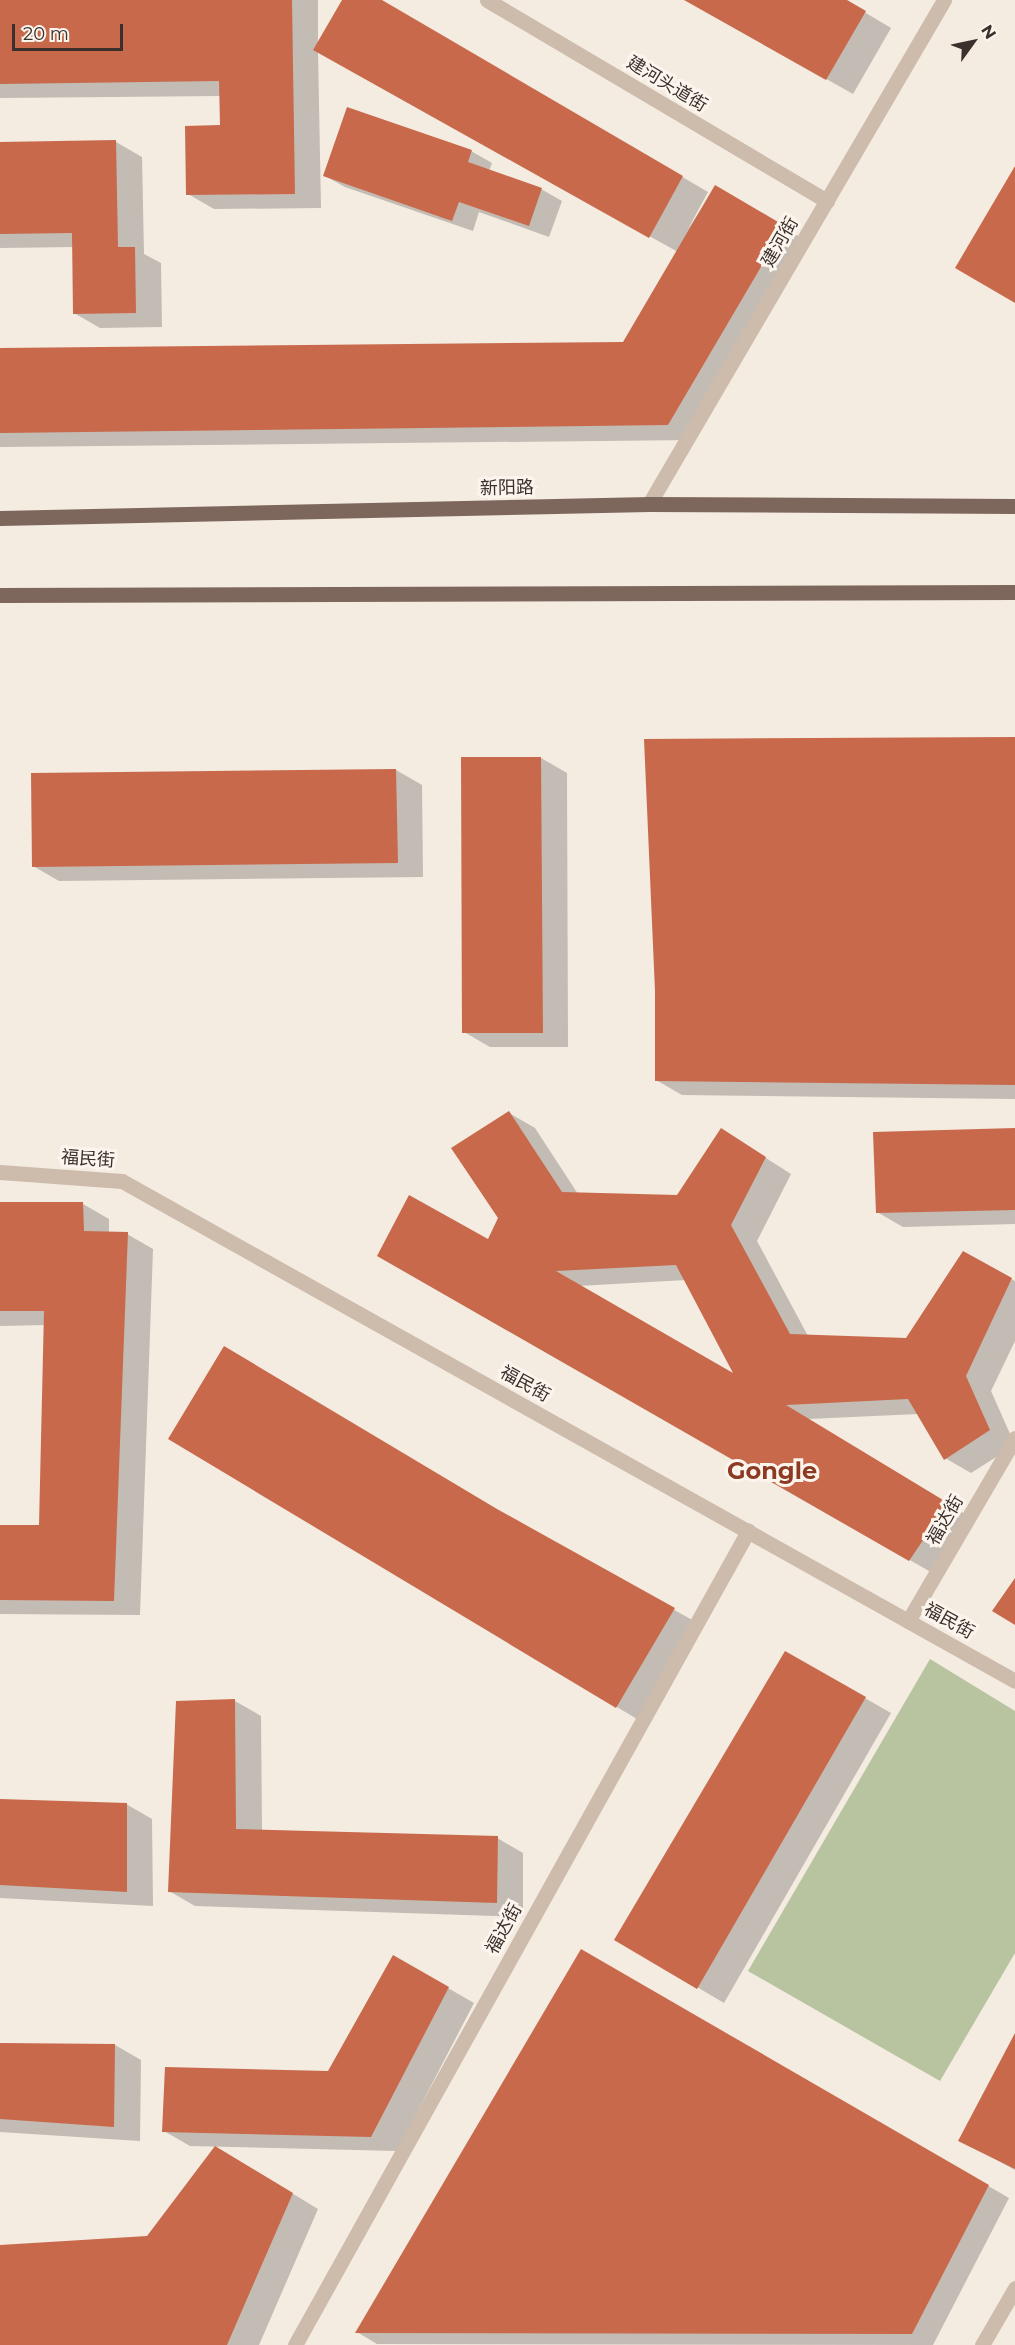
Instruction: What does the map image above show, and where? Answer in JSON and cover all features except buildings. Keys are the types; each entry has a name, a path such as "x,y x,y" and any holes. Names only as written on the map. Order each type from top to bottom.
{"main road":[{"name":"新阳路","path":"0,518 649,504 1015,506"},
{"path":"0,595 1015,592"}],"street":[{"name":"建河头道街","path":"487,0 827,201"},
{"name":"建河街","path":"649,504 944,0"},
{"name":"福民街","path":"0,1172 122,1181 1015,1681"},
{"name":"福达街","path":"909,1621 1015,1438"},
{"name":"福达街","path":"295,2345 748,1532"},
{"path":"982,2345 1015,2288"}],"green space":[{"path":"930,1659 1015,1711 1015,1953 940,2081 748,1971"}],"district":[{"name":"Gongle","path":"772,1471"}]}
